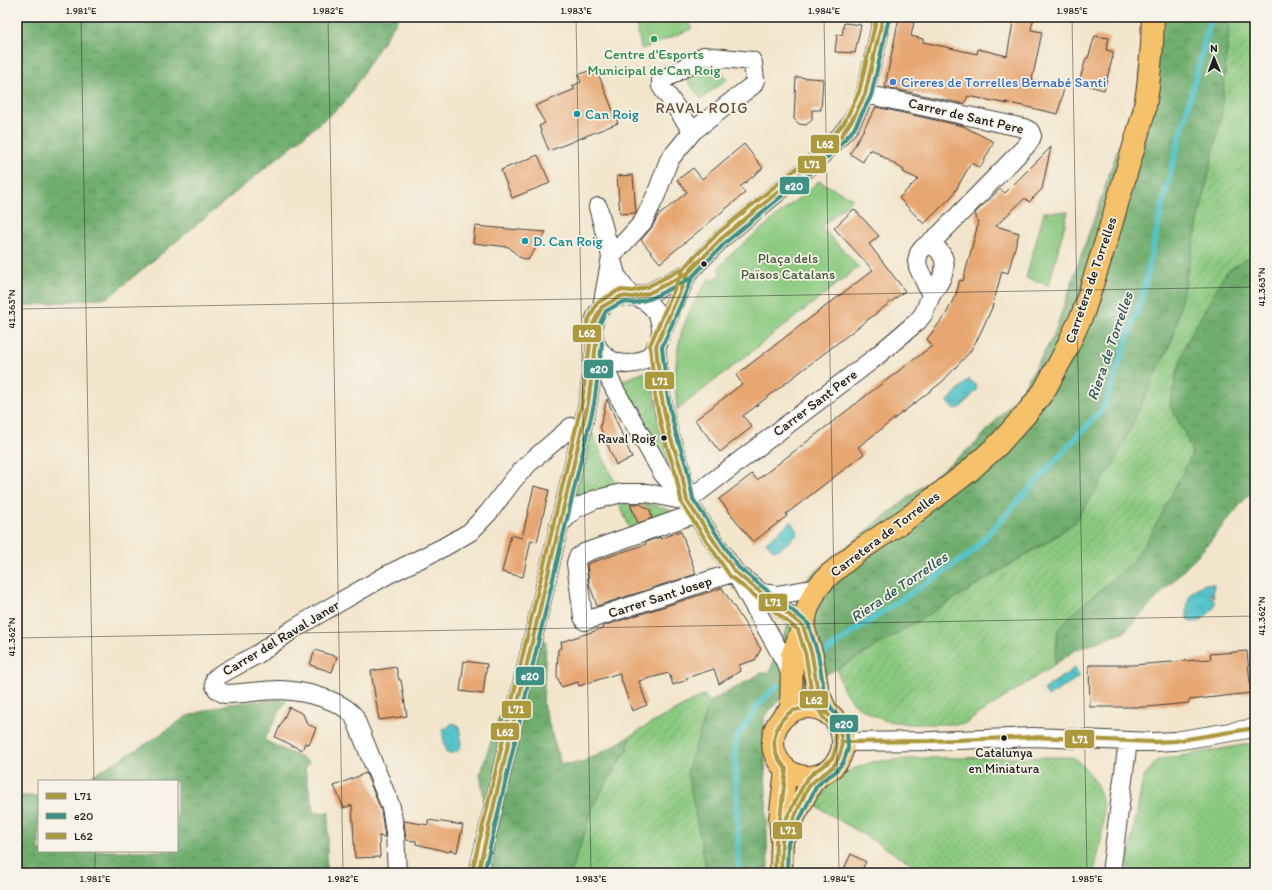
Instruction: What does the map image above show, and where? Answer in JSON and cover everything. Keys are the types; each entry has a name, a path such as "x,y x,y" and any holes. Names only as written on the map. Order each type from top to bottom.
{"main road":[{"name":"Carretera de Torrelles","path":"791,712 792,656 808,607 817,588 829,575 857,552 910,517 968,472 999,444 1044,391 1063,356 1083,313 1144,112 1152,45 1152,17"},
{"path":"803,626 812,655 818,693 827,713 838,726 843,742 840,754 834,765 825,773 810,777 794,774 786,770 777,758 773,743 776,729 785,716 791,712 805,708 813,708 827,713"},
{"path":"781,873 782,841 780,819 786,770"},
{"path":"782,841 811,784 819,775"}],"street":[{"path":"791,676 787,665 735,572 691,507 663,474 610,380 593,334 593,324 602,307 611,300 621,296 649,293 688,272 722,238 812,164 836,141 854,117 865,94 882,17"},
{"path":"602,307 611,257 643,222 656,196 669,160 693,131 753,85 755,80 752,61 704,56 661,81 661,86 693,131"},
{"name":"Carrer de Sant Pere","path":"865,94 1024,128 1030,131 1032,136 1025,147 940,234 926,245 920,253 917,261 920,273 931,295"},
{"path":"598,207 616,275 632,296 649,305 656,314 660,323 658,341 663,404 670,436 691,507"},
{"path":"926,245 934,246 944,260 942,278 931,295"},
{"path":"598,348 605,357 616,362 628,364 637,362 652,353 688,272"},
{"name":"Carrer Sant Pere","path":"585,621 583,617 576,563 578,557 584,553 691,507 900,337 918,321 928,304 931,295"},
{"path":"478,873 588,403 598,348"},
{"path":"588,403 628,364"},
{"name":"Carrer del Raval Janer","path":"397,873 395,833 391,807 354,716 349,710 329,700 305,693 281,690 225,694 219,692 215,685 216,679 221,674 258,654 292,630 387,576 444,548 470,532 489,512 514,479 528,464 571,427 582,426"},
{"path":"559,525 575,509 594,500 622,493 647,493 691,507"},
{"path":"735,572 803,626"},
{"name":"Carrer Sant Josep","path":"585,621 735,572"},
{"path":"761,593 776,595 817,588"},
{"path":"843,742 930,741 1033,736 1152,742 1175,741 1255,728"},
{"path":"1111,873 1128,741"}],"green space":[{"path":"17,17 399,17 344,103 109,297 17,307"},
{"name":"Centre d'Esports Municipal de Can Roig","path":"512,17 563,17 515,21"},
{"name":"Centre d'Esports Municipal de Can Roig","path":"631,17 690,17 691,29 643,49 641,48 636,22"},
{"path":"1145,17 1230,17 1221,118 1173,338 1114,463 1075,522 1056,536 864,654 779,700 764,717 768,873 707,873 687,771 710,702 761,673 769,673 806,579 976,443 1021,392 1053,337 1139,88"},
{"path":"1230,17 1255,17 1255,253 1226,272 1186,343 1176,376 1170,406 1184,431 1192,454 1155,527 1132,563 1073,613 1058,629 1054,665 964,724 911,724 887,721 872,715 853,703 843,689 837,669 1057,536 1075,522 1114,463 1173,338 1221,118"},
{"path":"712,60 727,79 701,99 687,80"},
{"name":"Plaça dels Països Catalans","path":"819,181 853,199 821,227 859,267 677,410 676,373 680,340 684,325 699,294 710,278 714,281 721,272 718,269 730,255"},
{"path":"1044,212 1068,212 1049,285 1026,278"},
{"path":"1255,253 1255,494 1249,494 1202,551 1123,633 1077,649 1054,665 1058,629 1073,613 1132,563 1155,527 1192,454 1184,431 1170,406 1176,376 1186,343 1226,272"},
{"path":"645,372 649,375 653,388 666,446 670,477 620,384 623,380"},
{"path":"591,431 617,487 579,498 576,494 589,432"},
{"path":"619,503 649,504 675,513 654,521 648,506 645,507 640,504 631,508 639,526 630,529"},
{"path":"529,629 546,642 543,704 561,764 580,763 630,736 628,748 595,802 571,873 470,873 485,804 480,774"},
{"path":"704,695 710,702 687,771 707,873 571,873 595,802 628,748 630,736"},
{"path":"287,699 264,740 309,762 305,769 314,813 329,812 326,873 17,873 17,796 38,796 38,852 178,852 178,780 85,780 151,741 187,716 228,704"},
{"path":"1255,743 1255,873 1127,873 1143,779 1157,760"},
{"path":"1073,757 1087,770 1096,783 1101,797 1103,825 1094,873 931,873 902,858 816,806 831,782 840,774 872,762 917,758"}],"water":[{"path":"969,379 976,385 976,391 960,408 954,409 947,402"},
{"path":"791,522 797,529 796,536 780,549 773,550 766,542"},
{"path":"1206,584 1214,584 1214,597 1211,593 1209,594 1215,602 1213,609 1201,621 1191,622 1187,617 1188,601 1195,589"},
{"path":"1075,668 1080,676 1048,697 1044,689"},
{"path":"452,723 458,725 459,728 461,740 460,749 454,753 446,753 443,729 447,728"}],"building":[{"path":"899,17 915,17 911,36 923,39 923,42 977,54 978,49 1007,56 1014,17 1034,17 1031,30 1042,32 1032,80 1064,88 1058,114 1005,102 1008,104 968,96 964,104 885,87"},
{"path":"844,23 861,25 855,53 835,52 837,34 842,35"},
{"path":"1095,36 1109,38 1106,50 1114,52 1104,90 1079,83 1086,58 1088,58"},
{"name":"Can Roig","path":"596,68 618,123 549,151 539,126 545,123 535,106 575,89 572,86 581,82 578,75"},
{"path":"796,77 823,79 821,110 812,110 812,120 806,125 799,124 794,119"},
{"path":"876,107 963,126 994,142 980,168 971,163 953,195 924,224 899,198 918,179 903,172 904,170 871,149 863,162 850,154"},
{"path":"744,144 763,168 740,187 745,193 660,263 641,240 652,227 658,216 687,192 677,180 693,168 702,179"},
{"path":"1051,147 1042,189 1029,202 1025,198 996,226 1019,233 1008,273 1002,271 992,308 969,353 942,382 858,447 864,454 786,514 787,516 753,542 719,499 752,474 757,480 932,346 927,339 946,314 956,294 960,280 963,281 978,224 975,213 1000,189 1005,193"},
{"path":"538,155 550,183 512,198 501,170"},
{"path":"633,175 636,213 620,214 617,176"},
{"path":"854,209 879,236 869,244 905,291 743,416 752,427 720,452 695,420 742,384 736,375 873,270 834,228"},
{"path":"475,226 546,232 528,260 519,257 509,247 473,243"},
{"path":"607,399 632,458 616,465 600,427"},
{"path":"534,486 549,490 537,542 531,540 523,577 502,572 511,535 522,538"},
{"path":"630,504 640,504 650,510 652,518 638,523"},
{"path":"681,531 696,574 597,606 589,583 587,564 646,544 646,542 660,537 660,539"},
{"path":"722,588 761,649 755,660 739,665 740,671 719,684 714,669 686,678 687,680 673,685 669,673 639,681 647,705 632,711 619,673 579,686 578,682 561,687 557,676 558,649 562,648 561,642 604,628 603,626"},
{"path":"315,650 337,657 332,672 310,665"},
{"path":"1247,651 1251,693 1189,700 1189,703 1147,707 1090,707 1089,665 1133,665 1211,659 1210,654"},
{"path":"464,661 487,664 483,694 460,691"},
{"path":"396,667 399,680 401,680 407,716 379,720 371,671"},
{"path":"289,707 303,714 307,724 316,728 309,744 305,743 302,750 275,737"},
{"path":"366,773 381,810 385,837 379,836 380,857 355,858 352,805 344,808 334,786"},
{"path":"428,820 463,825 457,852 450,850 449,852 416,844 416,841 406,840 404,821 428,825"},
{"path":"851,854 866,862 860,873 842,873"}],"waterway":[{"name":"Riera de Torrelles","path":"819,657 857,629 970,554 1104,407 1142,297 1166,190 1210,22 1208,17"},
{"name":"Riera de Torrelles","path":"739,873 735,758 736,738 761,702 778,685"}],"transit line":[{"name":"L62","path":"775,873 776,839 806,780 833,757 836,747 835,734 833,728 822,716 812,695 806,656 798,630 730,576 682,504 675,471 664,438 659,416 655,395 650,345 683,269 718,233 808,159 827,142 844,123 859,92 877,17"},
{"name":"L71","path":"478,873 588,403 596,344 593,334 593,324 602,307 621,296 633,297 649,293 688,273 722,238 812,164 841,136 854,117 865,94 883,17"},
{"name":"e20","path":"787,873 788,843 816,787 823,780 834,773 843,763 848,749 847,731 843,721 832,710 824,691 818,654 808,623 739,568 693,499 687,468 671,414 662,347 693,276 726,242 816,168 854,129 871,96 889,18"},
{"name":"L62","path":"472,872 582,402 590,344 587,335 587,323 597,303 619,290 633,291 647,287 684,268 694,256"},
{"name":"L71","path":"697,262 688,273 656,346 661,394 665,415 681,469 687,501 735,572 803,626 812,655 818,693 827,713"},
{"name":"e20","path":"484,873 594,404 602,344 599,333 599,325 606,311 622,302 634,303 652,298 691,278 704,264"},
{"name":"L71","path":"804,708 816,709 831,717 840,731 841,748 835,764 808,788 782,841 780,819 786,769 777,756 774,743 776,731 782,720 792,711 804,708"},
{"name":"L71","path":"843,742 930,741 1033,737 1153,742 1175,741 1255,728"},
{"name":"L71","path":"781,873 782,841"}],"place":[{"name":"Centre d'Esports Municipal de Can Roig","path":"654,39"},
{"name":"Cireres de Torrelles Bernabé Santi","path":"893,82"},
{"name":"Can Roig","path":"577,114"},
{"name":"D. Can Roig","path":"525,241"},
{"name":"Raval Roig","path":"664,438"},
{"name":"Catalunya en Miniatura","path":"1004,738"}],"district":[{"name":"RAVAL ROIG","path":"702,108"}]}
